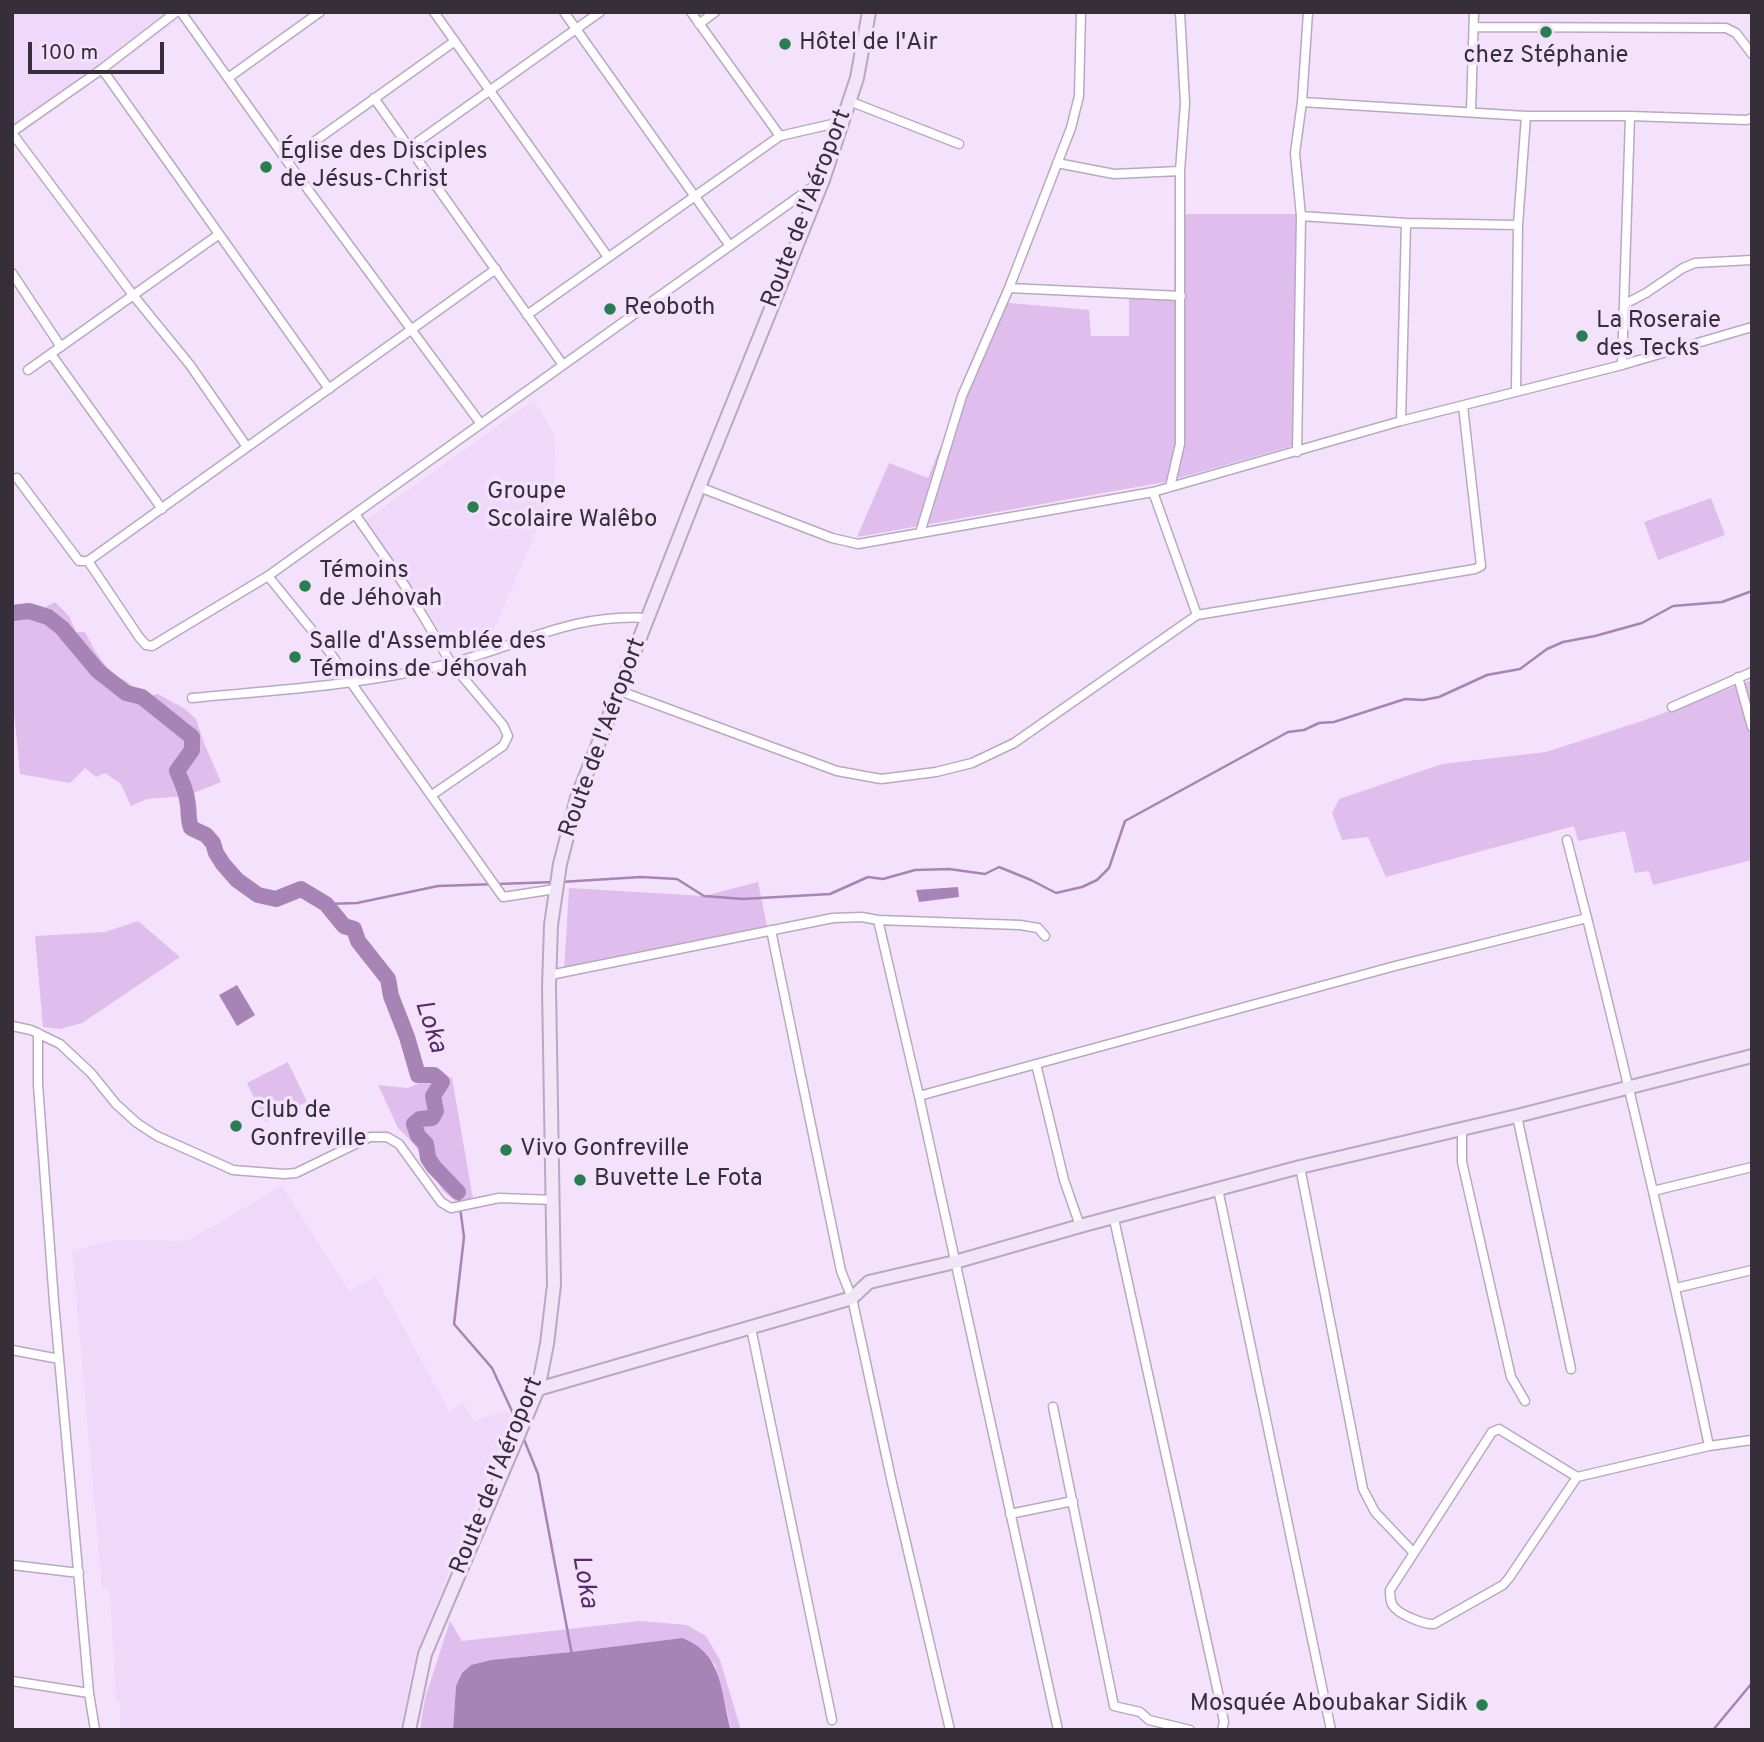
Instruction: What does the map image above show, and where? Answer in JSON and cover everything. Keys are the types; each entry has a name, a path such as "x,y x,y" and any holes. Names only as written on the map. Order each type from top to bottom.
{"main road":[{"name":"Route de l'Aéroport","path":"408,1730 425,1654 538,1389 547,1344 554,1285 551,925 560,864 577,798 823,180 857,78 869,12"},
{"path":"538,1389 852,1298 869,1282 955,1262 1300,1167 1517,1116 1752,1056"}],"street":[{"path":"247,447 190,365 133,295 12,133 178,12 481,424"},
{"path":"228,78 320,12"},
{"path":"434,12 608,257"},
{"path":"564,12 730,246"},
{"path":"409,148 600,12"},
{"path":"691,12 780,136"},
{"path":"699,24 715,12"},
{"path":"919,533 962,396 1009,288 1071,128 1079,96 1081,12"},
{"path":"1170,488 1180,444 1180,171 1185,103 1181,12"},
{"path":"1297,452 1301,216 1295,153 1302,102 1308,12"},
{"path":"1471,111 1474,12"},
{"path":"1474,26 1726,27 1736,33 1752,54"},
{"path":"287,161 455,41"},
{"path":"102,69 329,389"},
{"path":"374,99 563,365"},
{"path":"849,100 960,144"},
{"path":"1302,102 1526,116 1630,116 1750,122"},
{"path":"1516,391 1518,225 1526,116"},
{"path":"1622,365 1630,116"},
{"path":"527,314 780,136 841,122"},
{"path":"1057,163 1114,174 1180,171"},
{"path":"88,561 146,645 152,646 268,576 823,180"},
{"path":"1301,216 1406,223 1518,225"},
{"path":"1401,421 1406,223"},
{"path":"28,370 218,234"},
{"path":"1625,304 1695,263 1752,260"},
{"path":"17,478 79,561 88,561 496,269"},
{"path":"12,273 61,347"},
{"path":"1009,288 1181,296"},
{"path":"699,486 832,538 858,544 1170,488 1401,421 1622,365 1752,327"},
{"path":"51,354 162,509"},
{"path":"620,691 837,771 881,779 936,772 972,763 1014,743 1198,615 1475,569 1481,565 1462,406"},
{"path":"1153,492 1198,615"},
{"path":"355,514 405,586 452,663 503,725 508,736 503,746 432,795"},
{"path":"268,576 328,650 503,897 556,890"},
{"path":"192,698 350,682 452,663 562,626 623,616 648,618"},
{"path":"1672,707 1752,672"},
{"path":"1738,677 1752,727"},
{"path":"1567,840 1629,1086 1709,1446"},
{"path":"550,975 833,918 1020,925 1038,928 1045,936"},
{"path":"919,1096 1395,966 1587,918"},
{"path":"878,920 1058,1730"},
{"path":"771,930 841,1271 852,1298 950,1730"},
{"path":"12,1026 38,1033 60,1044 137,1123 181,1148 233,1170 296,1173 370,1137 387,1137 399,1144 440,1202 451,1208 499,1198 554,1200"},
{"path":"38,1033 39,1096 59,1359 89,1693 95,1730"},
{"path":"1036,1064 1064,1180 1080,1226"},
{"path":"1517,1116 1571,1369"},
{"path":"1462,1129 1462,1162 1507,1363 1511,1377 1525,1401"},
{"path":"1300,1167 1363,1489 1375,1512 1414,1553"},
{"path":"1653,1191 1752,1167"},
{"path":"1218,1189 1331,1730"},
{"path":"1114,1219 1219,1697 1224,1722 1222,1730"},
{"path":"1676,1288 1752,1270"},
{"path":"751,1328 832,1720"},
{"path":"12,1350 59,1359"},
{"path":"1053,1407 1114,1706 1140,1712 1149,1720 1190,1730"},
{"path":"1577,1477 1499,1429 1492,1432 1390,1590 1395,1608 1426,1625 1434,1624 1503,1584 1577,1477 1709,1446 1752,1440"},
{"path":"1010,1514 1073,1501"},
{"path":"12,1565 79,1573"},
{"path":"12,1681 89,1693"}],"shaded area":[{"path":"12,12 190,12 12,141"},
{"path":"1175,214 1297,214 1292,446 1165,482 857,537 889,463 928,478 998,302 1089,310 1091,336 1129,336 1129,292 1174,293"},
{"path":"534,400 554,434 556,464 553,492 490,638 455,652 363,522"},
{"path":"1711,498 1725,535 1658,560 1644,522"},
{"path":"55,602 69,616 76,632 85,632 117,681 123,679 147,697 158,694 185,709 196,719 221,782 186,796 147,799 131,806 121,784 105,773 96,777 85,768 70,783 20,774 12,690 12,617 41,615 47,606"},
{"path":"1752,680 1752,860 1653,885 1649,871 1635,873 1625,831 1578,841 1574,826 1386,877 1368,837 1342,840 1332,813 1339,799 1442,764 1546,752 1645,720"},
{"path":"758,882 768,931 564,972 569,888 704,896"},
{"path":"958,887 959,897 919,902 916,890"},
{"path":"138,921 180,957 82,1023 60,1029 43,1027 35,936 105,932"},
{"path":"237,985 255,1015 237,1026 219,995"},
{"path":"288,1062 307,1102 266,1122 247,1083"},
{"path":"440,1074 452,1078 473,1199 458,1203 443,1191 414,1144 398,1128 378,1085 408,1088"},
{"path":"282,1186 349,1291 376,1277 449,1411 463,1403 474,1422 502,1411 509,1412 511,1419 415,1657 400,1730 121,1730 119,1700 116,1700 110,1590 102,1589 72,1250 116,1240 187,1241"},
{"path":"450,1621 462,1641 640,1621 687,1625 706,1636 720,1660 741,1730 731,1728 715,1664 682,1638 491,1660 471,1665 456,1686 453,1730 420,1730 425,1698"},
{"path":"682,1638 696,1645 713,1664 722,1688 731,1730 453,1730 456,1686 462,1673 471,1665 491,1660"}],"waterway":[{"path":"561,882 641,877 677,879 704,896 743,899 830,894 868,877 883,879 915,870 949,869 985,874 999,867 1056,893 1082,887 1097,880 1109,868 1125,821 1288,732 1304,730 1319,723 1334,722 1405,699 1439,697 1487,675 1520,669 1547,649 1563,642 1642,623 1673,606 1722,602 1752,591"},
{"name":"Loka","path":"12,613 29,611 48,617 62,628 98,671 126,693 142,697 192,737 192,750 177,771 187,796 190,825 213,843 223,864 237,880 258,895 276,899 301,889 326,904 344,926 354,929 358,941 388,979 391,996 418,1075 434,1075 442,1082 433,1096 436,1111 432,1118 420,1119 414,1124 418,1136 426,1144 428,1158 458,1192"},
{"path":"326,904 357,903 438,886 555,882"},
{"name":"Loka","path":"458,1192 464,1237 454,1324 492,1368 518,1424"},
{"name":"Loka","path":"523,1437 538,1474 572,1655"},
{"path":"1713,1730 1752,1683"}],"place":[{"name":"chez Stéphanie","path":"1546,32"},
{"name":"Hôtel de l'Air","path":"785,44"},
{"name":"Église des Disciples de Jésus-Christ","path":"266,167"},
{"name":"Reoboth","path":"610,309"},
{"name":"La Roseraie des Tecks","path":"1582,336"},
{"name":"Groupe Scolaire Walêbo","path":"473,507"},
{"name":"Témoins de Jéhovah","path":"305,586"},
{"name":"Salle d'Assemblée des Témoins de Jéhovah","path":"295,657"},
{"name":"Club de Gonfreville","path":"236,1126"},
{"name":"Vivo Gonfreville","path":"506,1150"},
{"name":"Buvette Le Fota","path":"580,1180"},
{"name":"Mosquée Aboubakar Sidik","path":"1482,1705"}]}
